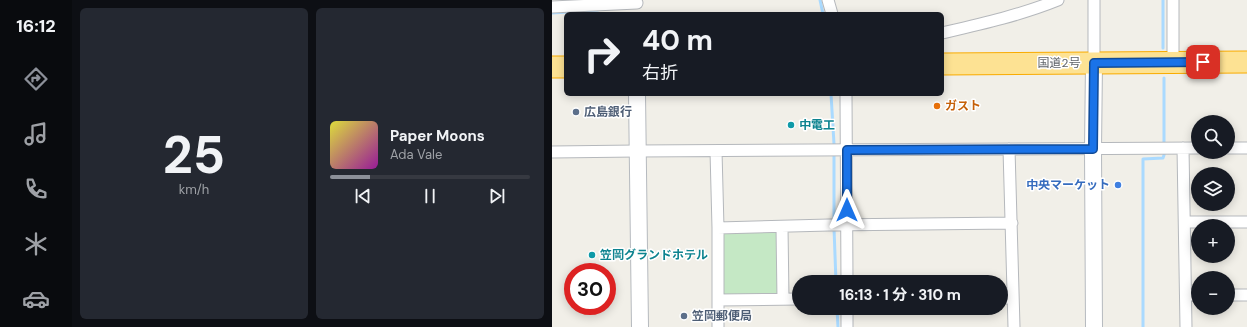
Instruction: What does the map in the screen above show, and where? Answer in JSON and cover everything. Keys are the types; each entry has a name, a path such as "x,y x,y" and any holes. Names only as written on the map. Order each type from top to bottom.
{"highway":[{"name":"国道2号","path":"944,64 1247,62"},
{"path":"552,67 564,67"}],"street":[{"path":"828,0 833,12"},
{"path":"944,33 974,26 1033,9 1058,0"},
{"path":"1094,0 1094,327"},
{"path":"1173,0 1173,62"},
{"path":"552,7 608,5 637,6"},
{"path":"637,96 640,327"},
{"path":"846,96 844,150 838,225 846,275"},
{"path":"1183,148 1186,327"},
{"path":"552,152 1191,148"},
{"path":"1235,148 1247,148"},
{"path":"1009,149 1014,327"},
{"path":"716,151 718,327"},
{"path":"1185,222 1247,222"},
{"path":"718,228 1012,223"},
{"path":"782,227 783,299"},
{"path":"1186,295 1191,295"},
{"path":"1235,295 1247,295"},
{"path":"1008,298 1013,298"},
{"path":"718,300 792,299"},
{"path":"847,315 847,327"}],"green space":[{"path":"724,232 778,232 780,294 724,296"}],"waterway":[{"path":"820,0 823,12"},
{"path":"1163,0 1163,48"},
{"path":"567,12 598,10"},
{"path":"552,13 564,12"},
{"path":"1164,78 1164,143"},
{"path":"831,96 834,144 834,222"},
{"path":"1143,327 1143,159 1163,158 1164,155"},
{"path":"834,228 836,275"},
{"path":"837,315 838,327"}],"place":[{"name":"ガスト","path":"937,106"},
{"name":"広島銀行","path":"576,112"},
{"name":"中電工","path":"791,125"},
{"name":"中央マーケット","path":"1118,185"},
{"name":"笠岡グランドホテル","path":"592,255"},
{"name":"笠岡郵便局","path":"684,316"}],"route":[{"path":"847,210 847,150 1093,149 1094,63 1203,62"}]}
